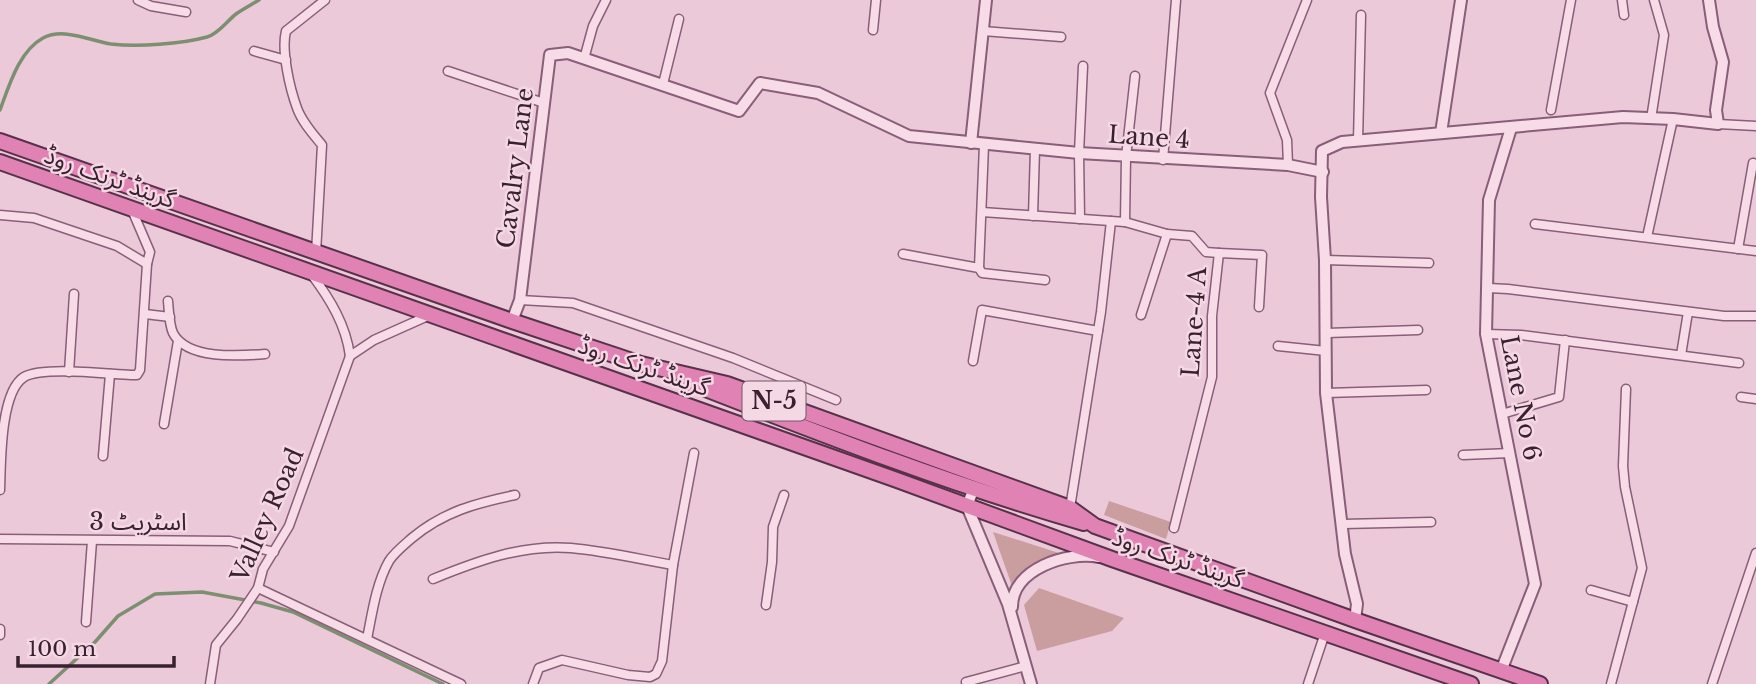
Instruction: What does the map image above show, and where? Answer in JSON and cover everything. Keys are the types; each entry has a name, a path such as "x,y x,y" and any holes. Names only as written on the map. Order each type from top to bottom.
{"highway":[{"name":"گرینڈ ٹرنک روڈ","path":"0,141 641,364 822,435 1029,507 1096,526 1355,621 1541,684"},
{"name":"گرینڈ ٹرنک روڈ","path":"0,162 1112,559 1471,684"},
{"name":"گرینڈ ٹرنک روڈ","path":"641,364 727,384 1070,508 1096,526"}],"street":[{"path":"138,0 151,6 186,12"},
{"path":"316,253 322,145 307,127 297,108 286,60 286,31 326,0"},
{"path":"606,0 593,26 584,59 663,84 679,19"},
{"path":"873,30 876,0"},
{"path":"971,144 986,0"},
{"path":"1163,160 1176,0"},
{"path":"1288,165 1287,140 1270,93 1307,0"},
{"path":"1441,133 1461,0"},
{"path":"1551,110 1571,0"},
{"path":"1622,0 1624,15"},
{"path":"1651,120 1664,35 1654,0"},
{"path":"1709,0 1723,62 1716,110 1718,124"},
{"path":"1358,141 1361,15"},
{"path":"983,31 1061,37"},
{"path":"254,51 286,60"},
{"name":"Cavalry Lane","path":"512,321 520,300 550,55 568,53 584,59"},
{"path":"1080,219 1079,153 1083,66"},
{"path":"448,71 544,103"},
{"path":"1125,222 1126,157 1135,76"},
{"name":"Lane 4","path":"663,84 739,111 760,83 818,93 909,136 971,144 1163,160 1288,165 1323,172"},
{"path":"1355,621 1357,604 1345,554 1326,393 1322,151 1342,142 1623,117 1756,126"},
{"path":"1647,237 1673,119"},
{"name":"Lane No 6","path":"1501,671 1535,584 1486,334 1489,200 1511,128"},
{"path":"984,145 979,268 982,274 1045,280"},
{"path":"1033,216 1035,149"},
{"path":"1738,248 1753,163"},
{"path":"0,490 7,408 16,384 35,373 131,375 141,370 150,252 132,210"},
{"path":"982,212 1125,222 1167,234 1192,236 1206,252 1219,253"},
{"path":"0,215 34,218 117,246 147,264"},
{"path":"1070,508 1098,331 1111,221"},
{"path":"1535,224 1756,251"},
{"path":"1141,315 1167,234"},
{"name":"Lane-4 A","path":"1174,528 1212,377 1212,316 1219,253 1262,255 1259,307"},
{"path":"903,254 979,268"},
{"path":"1325,260 1429,263"},
{"path":"310,273 336,311 348,340 350,356 374,340 430,315"},
{"path":"1488,288 1688,312 1756,316"},
{"path":"69,372 74,294"},
{"path":"520,300 572,303 733,358 836,400"},
{"path":"168,301 171,330 178,341 192,349 214,355 265,354"},
{"path":"973,361 982,310 1098,331"},
{"path":"1681,355 1688,312"},
{"path":"145,314 170,317"},
{"path":"1326,333 1418,330"},
{"path":"1486,334 1521,335 1739,363"},
{"path":"1502,414 1559,397 1564,340"},
{"path":"164,424 178,341"},
{"path":"1278,346 1326,351"},
{"name":"Valley Road","path":"207,683 216,645 258,588 263,569 289,526 350,356"},
{"path":"103,456 110,374"},
{"path":"1611,684 1642,568 1623,466 1626,389"},
{"path":"1326,393 1426,390"},
{"path":"1741,397 1756,399"},
{"path":"533,684 539,668 562,660 628,675 650,677 656,674 662,661 673,565 694,453"},
{"path":"1463,455 1510,453"},
{"path":"974,488 967,506 1012,618 1031,684"},
{"path":"367,639 373,607 389,560 404,545 424,528 448,514 474,503 515,495"},
{"path":"766,605 772,562 773,527 784,495"},
{"path":"1343,524 1430,522"},
{"name":"اسٹریٹ 3","path":"0,539 230,541 274,552"},
{"path":"86,622 92,541"},
{"path":"433,579 482,559 526,550 569,548 673,565"},
{"path":"1712,684 1756,553"},
{"path":"1012,618 1014,591 1024,578 1041,565 1093,556 1112,559"},
{"path":"258,588 461,684"},
{"path":"1591,590 1633,603"},
{"path":"0,629 0,635"},
{"path":"1308,684 1325,633"},
{"path":"966,682 1026,666"}],"shaded area":[{"path":"1109,501 1171,522 1166,539 1104,515"},
{"path":"993,532 1062,554 1035,567 1012,586"},
{"path":"1039,588 1124,618 1112,631 1037,651 1024,605"}],"waterway":[{"path":"0,110 21,60 27,51 43,38 68,34 111,44 134,45 197,39 215,33 236,14 259,0"},
{"path":"49,684 95,642 118,616 155,594 202,592 293,612 443,684"}]}
